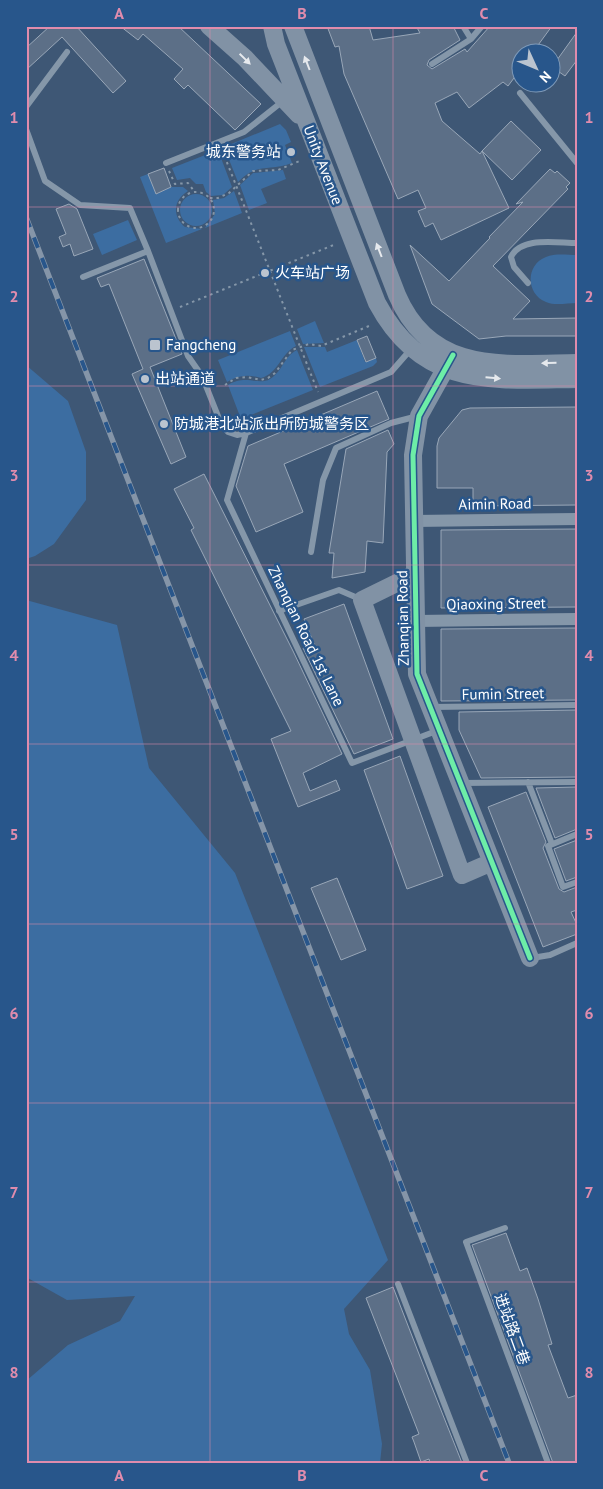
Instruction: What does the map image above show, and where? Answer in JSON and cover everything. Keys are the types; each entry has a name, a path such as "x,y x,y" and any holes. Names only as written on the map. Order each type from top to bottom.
{"main road":[{"path":"209,26 290,97"},
{"path":"272,26 290,97"},
{"name":"Unity Avenue","path":"293,26 417,342"},
{"name":"Unity Avenue","path":"290,97 307,124 377,303 392,328 417,342"},
{"path":"417,342 449,363 475,376 520,380 577,379"},
{"path":"449,363 477,360 521,364 577,363"},
{"name":"Zhanqian Road","path":"449,363 419,416 413,455 417,674 530,958"},
{"name":"Zhanqian Road","path":"415,574 362,600 462,875 492,862"}],"street":[{"name":"Aimin Road","path":"414,521 577,519"},
{"name":"Qiaoxing Street","path":"416,621 577,619"}],"lane":[{"path":"463,26 471,39"},
{"path":"432,64 471,39 482,26"},
{"path":"26,107 67,52"},
{"path":"520,94 577,163"},
{"path":"166,163 244,132 290,97"},
{"path":"26,129 45,181 80,205 130,208 188,356 202,376 222,426 228,432 236,435 246,433 391,372 417,342"},
{"path":"528,283 514,267 511,257 515,249 524,244 577,243"},
{"path":"83,277 148,251"},
{"path":"312,552 323,480 336,448 391,423 419,416"},
{"name":"Zhanqian Road 1st Lane","path":"246,433 227,500 352,763 439,730"},
{"path":"279,611 339,590 362,600"},
{"name":"Fumin Street","path":"430,707 577,706"},
{"path":"528,782 552,844"},
{"path":"460,783 577,782"},
{"path":"577,834 548,846 564,887 577,882"},
{"path":"530,958 550,955 577,943"},
{"name":"进站路二巷","path":"505,1228 466,1242 548,1463"},
{"path":"398,1284 467,1463"}],"path":[{"path":"218,142 321,401"},
{"path":"210,198 214,214 211,219 203,226 197,228 186,225 178,211 178,205 184,196 194,191 210,198 223,196 252,171 278,170 302,160"},
{"path":"166,163 175,184 188,183 194,191"},
{"path":"203,226 204,231"},
{"path":"171,311 336,244"},
{"path":"225,385 236,378 247,377 261,380 268,378 280,366 287,354 300,346 309,344 321,346 369,326"}],"shaded area":[{"path":"280,124 286,130 291,142 285,145 292,163 251,172 238,182 224,147"},
{"path":"218,150 232,187 223,195 211,196 206,192 203,184 196,184 190,178 177,180 172,168"},
{"path":"283,170 286,179 261,189 267,203 249,210 240,185 253,173"},
{"path":"148,174 156,194 171,187 183,187 188,191 179,199 176,213 185,227 202,229 166,243 140,177"},
{"path":"234,191 242,213 205,228 215,214 213,200 224,198"},
{"path":"196,194 208,198 212,210 208,222 196,226 184,222 180,210 184,198"},
{"path":"128,220 137,240 102,255 93,234"},
{"path":"577,255 577,303 553,304 539,298 532,286 531,273 534,266 546,257"},
{"path":"315,321 324,343 303,344 297,329"},
{"path":"290,331 296,346 286,354 272,372 261,378 243,376 227,382 218,360"},
{"path":"357,340 365,362 376,358 377,362 373,366 320,387 304,347 325,347 327,352"},
{"path":"297,350 313,390 241,419 228,385 240,380 265,381 270,379 278,372 289,356"},
{"path":"26,365 68,401 86,452 86,500 54,544 35,556 26,559"},
{"path":"26,600 117,625 149,768 235,873 388,1260 344,1309 349,1334 370,1370 382,1444 380,1463 26,1463 26,1381 68,1345 120,1321 135,1296 67,1300 26,1277"}],"building":[{"path":"50,26 76,26 126,81 113,93 62,37 26,70 26,48"},
{"path":"120,26 178,26 261,104 235,130 188,85 184,89 174,79 183,69 143,34 138,40"},
{"path":"327,26 369,26 373,40 420,33 416,26 453,26 460,40 429,60 427,65 432,69 465,49 467,52 490,26 552,26 540,42 510,42 510,83 508,86 503,82 469,108 457,92 435,103 442,121 480,154 482,151 509,208 441,240 433,223 425,227 418,211 426,208 418,190 398,199 344,74 339,46 335,47"},
{"path":"577,32 577,60 565,76 560,73 560,56"},
{"path":"511,121 541,150 512,180 482,151"},
{"path":"164,168 171,187 156,194 148,174"},
{"path":"550,169 555,173 557,171 570,183 566,187 568,189 493,266 530,301 513,319 577,318 577,336 506,336 479,339 432,304 410,245 449,281 523,202 516,204"},
{"path":"69,204 77,209 93,249 74,256 70,244 63,247 59,237 66,234 56,209"},
{"path":"144,259 182,354 150,367 186,457 171,464 132,374 143,369 109,284 101,287 97,278"},
{"path":"367,336 376,358 366,362 357,340"},
{"path":"377,391 389,419 284,464 303,512 256,532 236,486 248,446"},
{"path":"577,407 577,505 473,506 473,488 437,488 437,446 439,438 462,410 470,408"},
{"path":"388,430 394,444 387,452 383,543 367,541 365,572 332,578 334,553 329,553 346,449"},
{"path":"204,474 293,651 342,754 303,773 310,791 336,780 340,790 298,807 271,739 291,731 191,530 194,528 174,489"},
{"path":"577,529 577,607 441,608 441,530"},
{"path":"344,604 393,739 354,754 303,648 314,644 304,619"},
{"path":"577,628 577,700 441,701 441,629"},
{"path":"577,710 577,777 481,778 459,730 459,712"},
{"path":"400,756 443,876 407,889 364,770"},
{"path":"577,787 577,829 555,838 536,788"},
{"path":"526,792 546,842 543,848 559,889 564,892 577,887 577,910 571,912 577,925 577,934 543,947 488,807"},
{"path":"577,840 577,877 566,881 554,849"},
{"path":"337,878 366,950 341,960 311,888"},
{"path":"506,1233 520,1271 527,1268 552,1344 548,1345 568,1398 577,1395 577,1463 553,1463 472,1245"},
{"path":"393,1287 462,1463 430,1463 429,1459 421,1462 412,1437 419,1434 366,1298"}],"railway":[{"path":"26,217 509,1463"}],"cycle path":[{"path":"453,355 419,416 413,455 417,674 530,958"}],"place":[{"name":"城东警务站","path":"291,152"},
{"name":"火车站广场","path":"265,273"},
{"name":"Fangcheng","path":"155,345"},
{"name":"出站通道","path":"145,379"},
{"name":"防城港北站派出所防城警务区","path":"164,424"}]}
